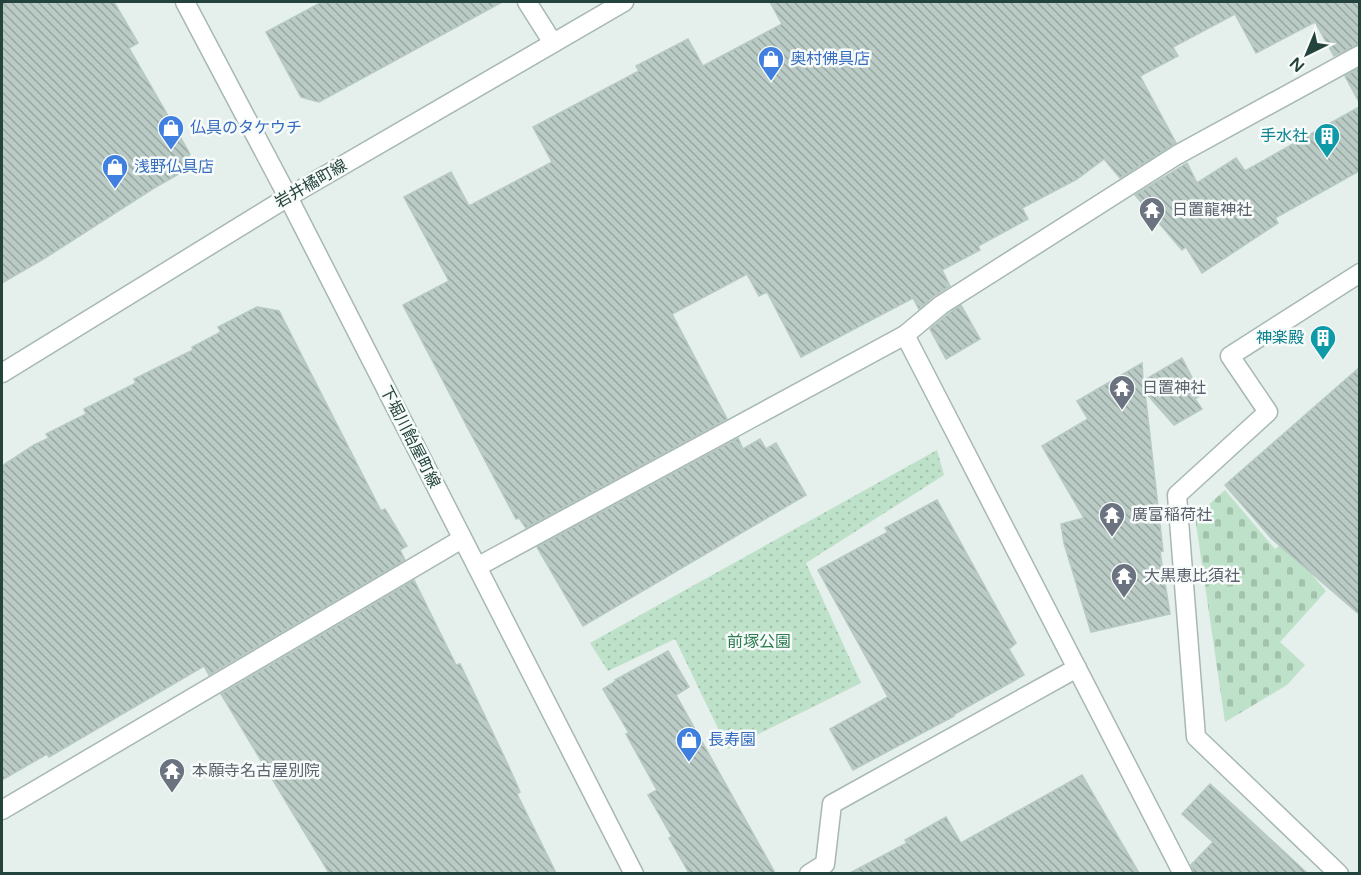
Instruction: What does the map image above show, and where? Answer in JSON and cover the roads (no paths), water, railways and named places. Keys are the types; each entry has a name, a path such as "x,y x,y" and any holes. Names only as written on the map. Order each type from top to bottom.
{"street":[{"name":"下堀川飴屋町線","path":"185,2 288,197 634,873"},
{"path":"527,2 553,43"},
{"name":"岩井橘町線","path":"2,373 288,197 624,2"},
{"path":"477,567 905,335 941,305 1177,155 1359,55"},
{"path":"1339,873 1196,738 1177,495 1268,412 1230,356 1359,273"},
{"path":"905,335 1183,873"},
{"path":"2,810 462,540"},
{"path":"808,873 825,864 832,804 1077,668"}],"place":[{"name":"奥村佛具店","path":"771,82"},
{"name":"仏具のタケウチ","path":"171,151"},
{"name":"手水社","path":"1327,159"},
{"name":"浅野仏具店","path":"115,190"},
{"name":"日置龍神社","path":"1152,233"},
{"name":"神楽殿","path":"1323,361"},
{"name":"日置神社","path":"1122,411"},
{"name":"廣富稲荷社","path":"1112,538"},
{"name":"大黒恵比須社","path":"1124,599"},
{"name":"長寿園","path":"689,763"},
{"name":"本願寺名古屋別院","path":"172,794"}],"park label":[{"name":"前塚公園","path":"759,642"}]}
